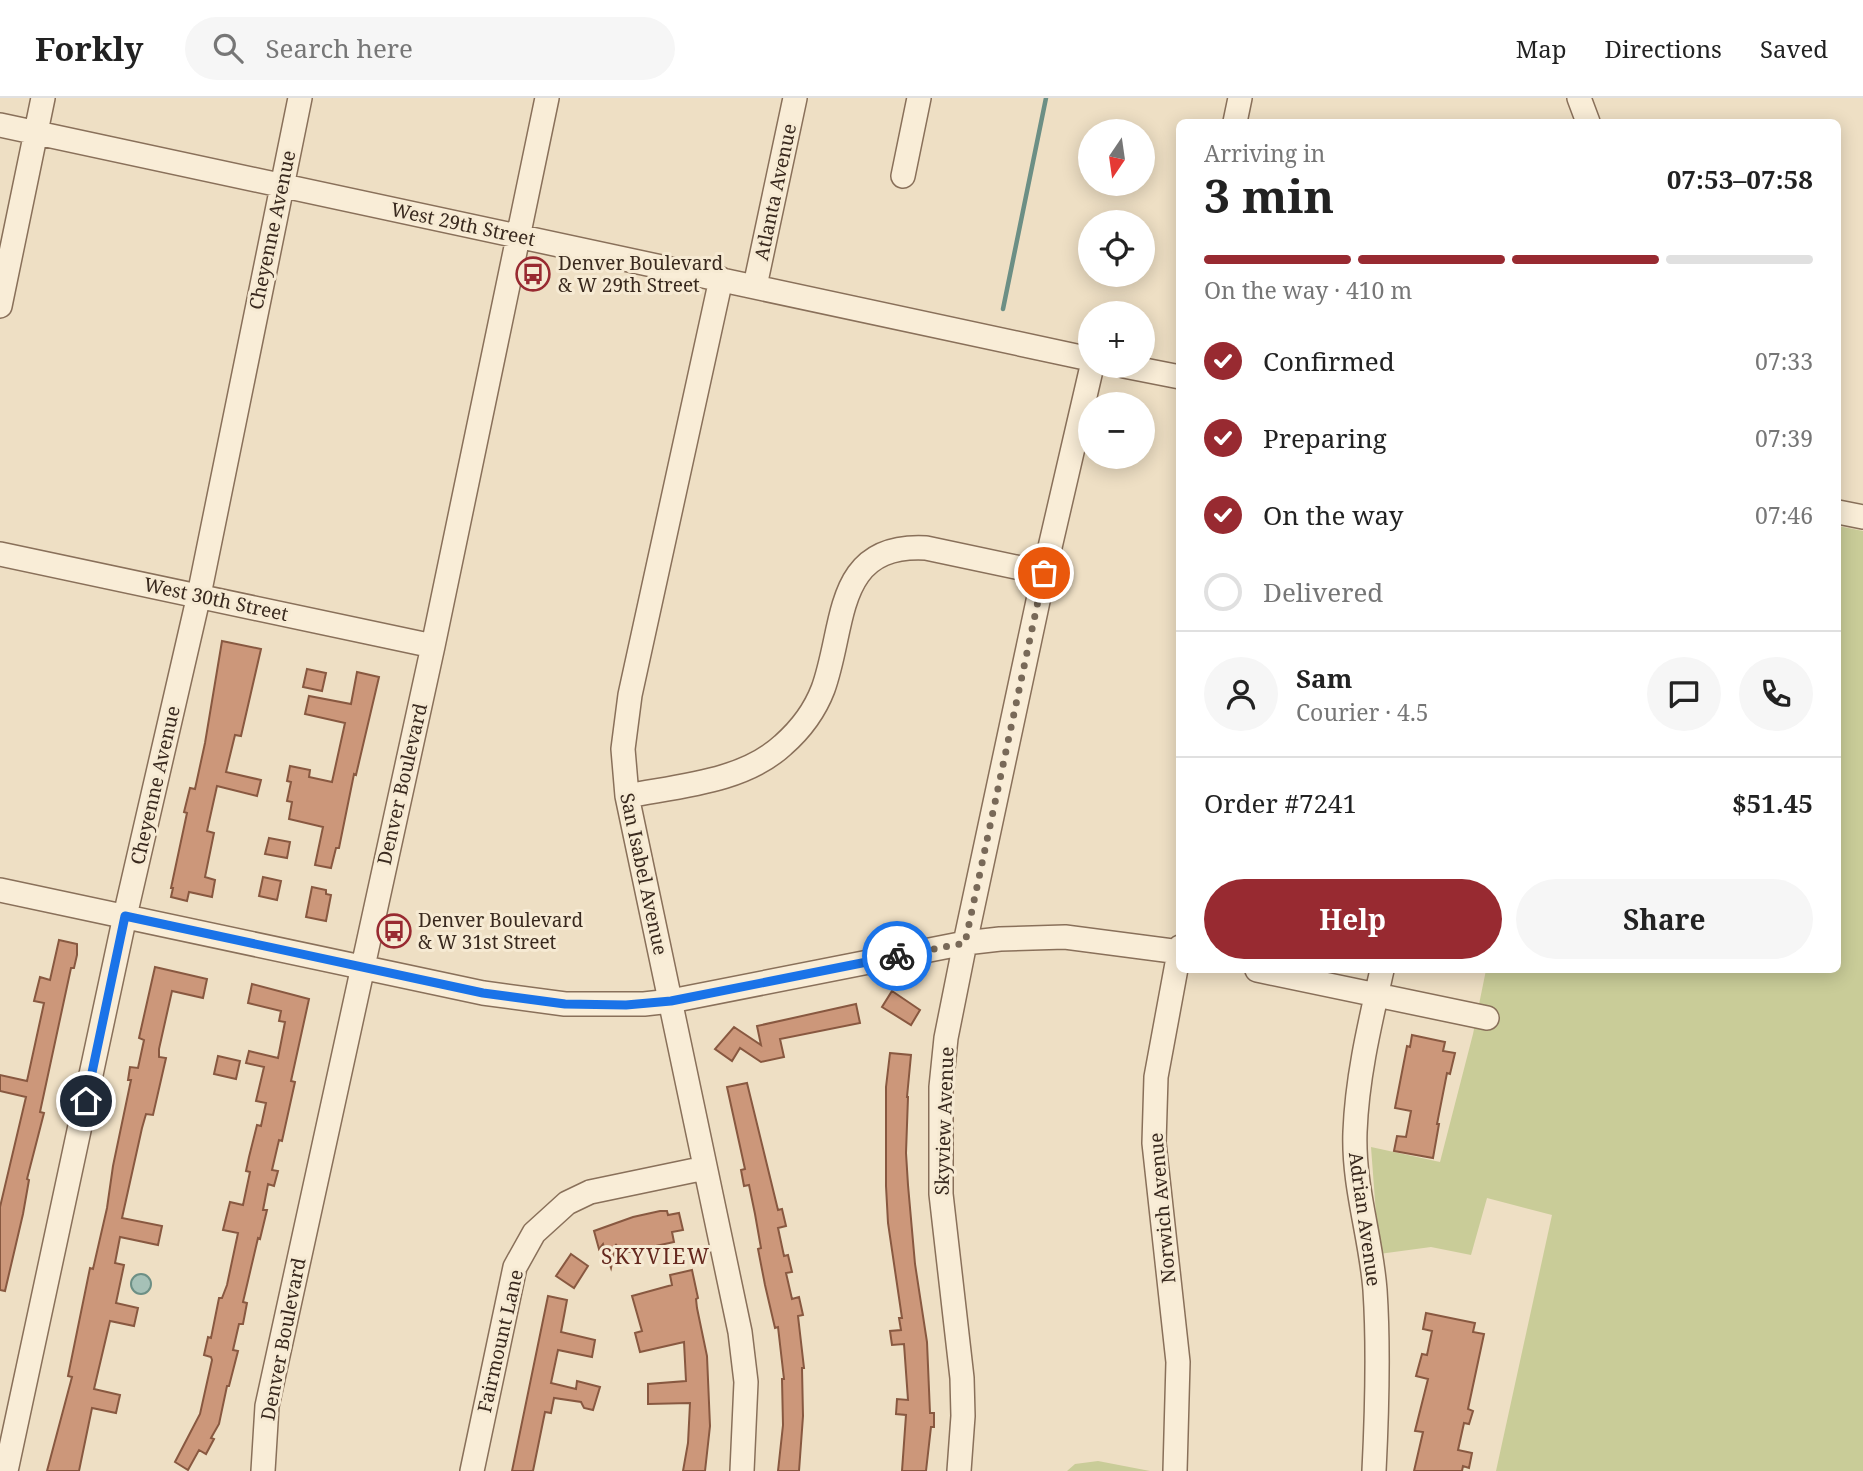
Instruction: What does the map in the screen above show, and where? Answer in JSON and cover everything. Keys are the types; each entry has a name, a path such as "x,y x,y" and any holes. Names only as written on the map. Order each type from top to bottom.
{"street":[{"path":"0,306 43,98"},
{"name":"Cheyenne Avenue","path":"6,1471 125,916 199,595 300,98"},
{"name":"Denver Boulevard","path":"263,1471 267,1406 433,646 547,98"},
{"name":"Atlanta Avenue","path":"755,286 795,98"},
{"path":"902,176 919,98"},
{"path":"1236,119 1240,98"},
{"path":"1579,98 1587,119"},
{"name":"West 29th Street","path":"0,125 1078,356"},
{"name":"San Isabel Avenue","path":"721,279 625,722 623,761 627,796 742,1344 746,1382 742,1471"},
{"path":"1155,372 1176,376"},
{"name":"Skyview Avenue","path":"959,1471 963,1416 962,1378 941,1194 941,1087 947,1038 965,943 1044,573 1089,378"},
{"path":"1841,513 1863,517"},
{"path":"627,796 737,772 780,748 798,731 822,691 849,585 872,559 891,550 926,548 1044,573"},
{"name":"West 30th Street","path":"0,554 433,646"},
{"path":"0,890 483,993 565,1004 671,1001 965,943 999,939 1065,937 1176,950"},
{"name":"Norwich Avenue","path":"1175,1471 1178,1362 1159,1209 1154,1143 1156,1077 1176,967"},
{"path":"1271,973 1487,1018"},
{"name":"Adrian Avenue","path":"1374,1471 1378,1405 1375,1288 1356,1175 1355,1132 1362,1063 1381,973"},
{"name":"Fairmount Lane","path":"472,1471 515,1267 534,1233 566,1203 590,1192 705,1168"}],"green space":[{"path":"1841,527 1863,531 1863,1471 1496,1471 1552,1215 1487,1198 1471,1255 1431,1247 1379,1254 1371,1147 1440,1162 1473,1034 1485,973 1841,973"},
{"path":"1098,1461 1150,1471 1067,1471 1075,1464"}],"shaded area":[{"path":"141,1274 148,1277 151,1284 148,1291 141,1294 134,1291 131,1284 134,1277"}],"building":[{"path":"222,641 261,649 241,736 235,735 226,772 261,780 257,796 217,786 207,831 214,833 205,877 215,880 212,897 189,892 187,901 171,897 171,888 187,813 184,812 190,788 195,789 205,743"},
{"path":"307,669 326,673 322,691 303,687"},
{"path":"357,672 379,677 356,775 354,774 339,848 336,848 331,868 315,865 323,827 289,819 292,802 287,801 291,782 287,781 290,766 310,770 309,777 332,782 345,723 305,714 309,696 351,704"},
{"path":"269,838 290,842 287,858 265,854"},
{"path":"263,877 281,881 277,900 259,896"},
{"path":"312,887 326,890 326,894 331,895 326,921 306,917"},
{"path":"59,940 77,944 77,955 74,968 71,968 40,1112 44,1113 27,1179 29,1180 23,1214 5,1291 0,1290 0,1207 26,1097 0,1091 0,1075 27,1081 44,1003 34,1001 40,977 50,980"},
{"path":"155,967 207,979 203,998 172,991 159,1049 159,1057 166,1058 153,1115 146,1114 142,1128 122,1218 162,1226 158,1245 120,1237 115,1263 124,1265 116,1303 138,1308 134,1326 110,1321 94,1389 120,1395 116,1413 92,1408 79,1471 47,1471 72,1377 68,1376 90,1268 93,1269 107,1208 131,1080 128,1080 130,1067 138,1068 144,1040 139,1038"},
{"path":"252,984 309,999 291,1081 295,1082 282,1141 279,1140 272,1170 278,1171 274,1186 268,1184 263,1210 267,1210 243,1302 247,1303 243,1324 239,1324 233,1350 238,1351 219,1424 211,1438 214,1439 206,1454 199,1450 188,1470 175,1462 200,1414 212,1360 204,1355 208,1337 211,1338 219,1298 222,1298 227,1285 238,1233 223,1230 230,1202 243,1205 250,1172 246,1171 249,1157 257,1125 261,1126 266,1103 256,1101 264,1067 246,1063 249,1051 278,1058 285,1022 279,1021 281,1011 248,1003"},
{"path":"892,991 920,1010 911,1025 882,1007"},
{"path":"856,1004 860,1023 780,1039 784,1057 761,1062 740,1048 732,1061 715,1049 734,1027 761,1045 757,1026"},
{"path":"1412,1035 1445,1042 1443,1051 1455,1053 1450,1074 1447,1073 1433,1158 1394,1151 1397,1136 1406,1137 1411,1111 1395,1108 1407,1046 1410,1047"},
{"path":"890,1053 911,1055 907,1097 908,1185 915,1264 927,1342 930,1413 934,1413 926,1471 902,1471 906,1415 896,1414 897,1399 908,1400 904,1344 892,1345 890,1331 901,1330 899,1318 902,1318 888,1223 886,1186 886,1087"},
{"path":"218,1056 240,1061 236,1079 214,1074"},
{"path":"747,1083 778,1210 782,1209 786,1226 778,1228 784,1256 788,1255 792,1272 786,1273 792,1299 799,1297 803,1315 798,1316 804,1368 799,1471 778,1471 784,1379 778,1327 775,1328 765,1285 755,1214 749,1185 744,1186 741,1170 745,1169 727,1087"},
{"path":"667,1211 668,1215 679,1213 683,1230 672,1232 674,1242 619,1254 616,1244 611,1268 603,1244 599,1249 594,1231"},
{"path":"571,1254 588,1266 574,1288 556,1276"},
{"path":"692,1270 707,1356 710,1426 705,1471 683,1471 688,1443 690,1403 648,1404 648,1384 686,1381 684,1342 640,1352 635,1333 642,1331 632,1296 672,1285 670,1275"},
{"path":"548,1296 567,1300 561,1332 595,1340 592,1357 558,1350 551,1383 576,1389 577,1381 600,1387 593,1410 584,1408 581,1402 554,1398 551,1413 545,1412 533,1471 512,1471"},
{"path":"1426,1313 1475,1323 1473,1332 1484,1334 1468,1409 1473,1411 1469,1424 1464,1423 1458,1450 1472,1453 1469,1468 1463,1466 1462,1471 1414,1471 1423,1432 1415,1431 1428,1379 1416,1376 1422,1354 1427,1355 1432,1331 1423,1329"}],"waterway":[{"path":"1003,309 1046,98"}],"way so far":[{"path":"897,956 965,943 1044,573"}],"place":[{"name":"Denver Boulevard & W 29th Street","path":"533,274"},
{"name":"Denver Boulevard & W 31st Street","path":"394,931"}],"district":[{"name":"SKYVIEW","path":"656,1256"}],"route":[{"path":"86,1101 125,916 483,993 565,1004 626,1005 671,1001 897,956"}]}
